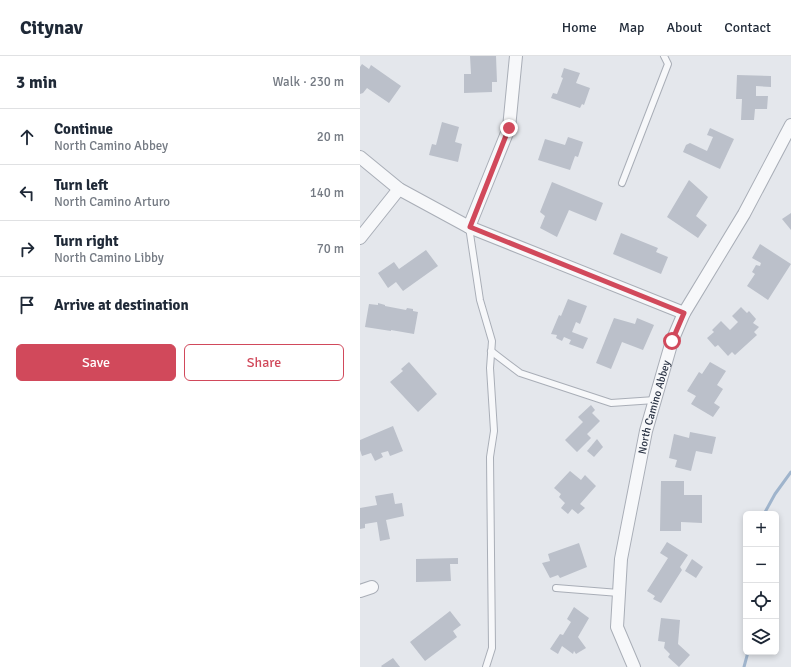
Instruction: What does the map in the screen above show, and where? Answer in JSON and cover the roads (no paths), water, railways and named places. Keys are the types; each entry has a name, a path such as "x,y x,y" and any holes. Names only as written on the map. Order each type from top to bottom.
{"street":[{"path":"470,227 509,128 516,56"},
{"name":"North Camino Abbey","path":"634,667 617,627 621,559 646,431 672,341 684,313 744,214 791,124"},
{"path":"360,157 399,189 470,227 684,313"},
{"path":"360,238 399,189"},
{"path":"360,591 372,587"}],"lane":[{"path":"622,183 668,64 664,56"},
{"path":"470,227 472,254 480,300 492,341 490,368 494,431 490,457 492,648 486,667"},
{"path":"491,351 520,373 610,402 656,400"},
{"path":"556,588 619,593"}],"waterway":[{"path":"766,511 775,494 791,472"},
{"path":"744,667 747,655"}]}
